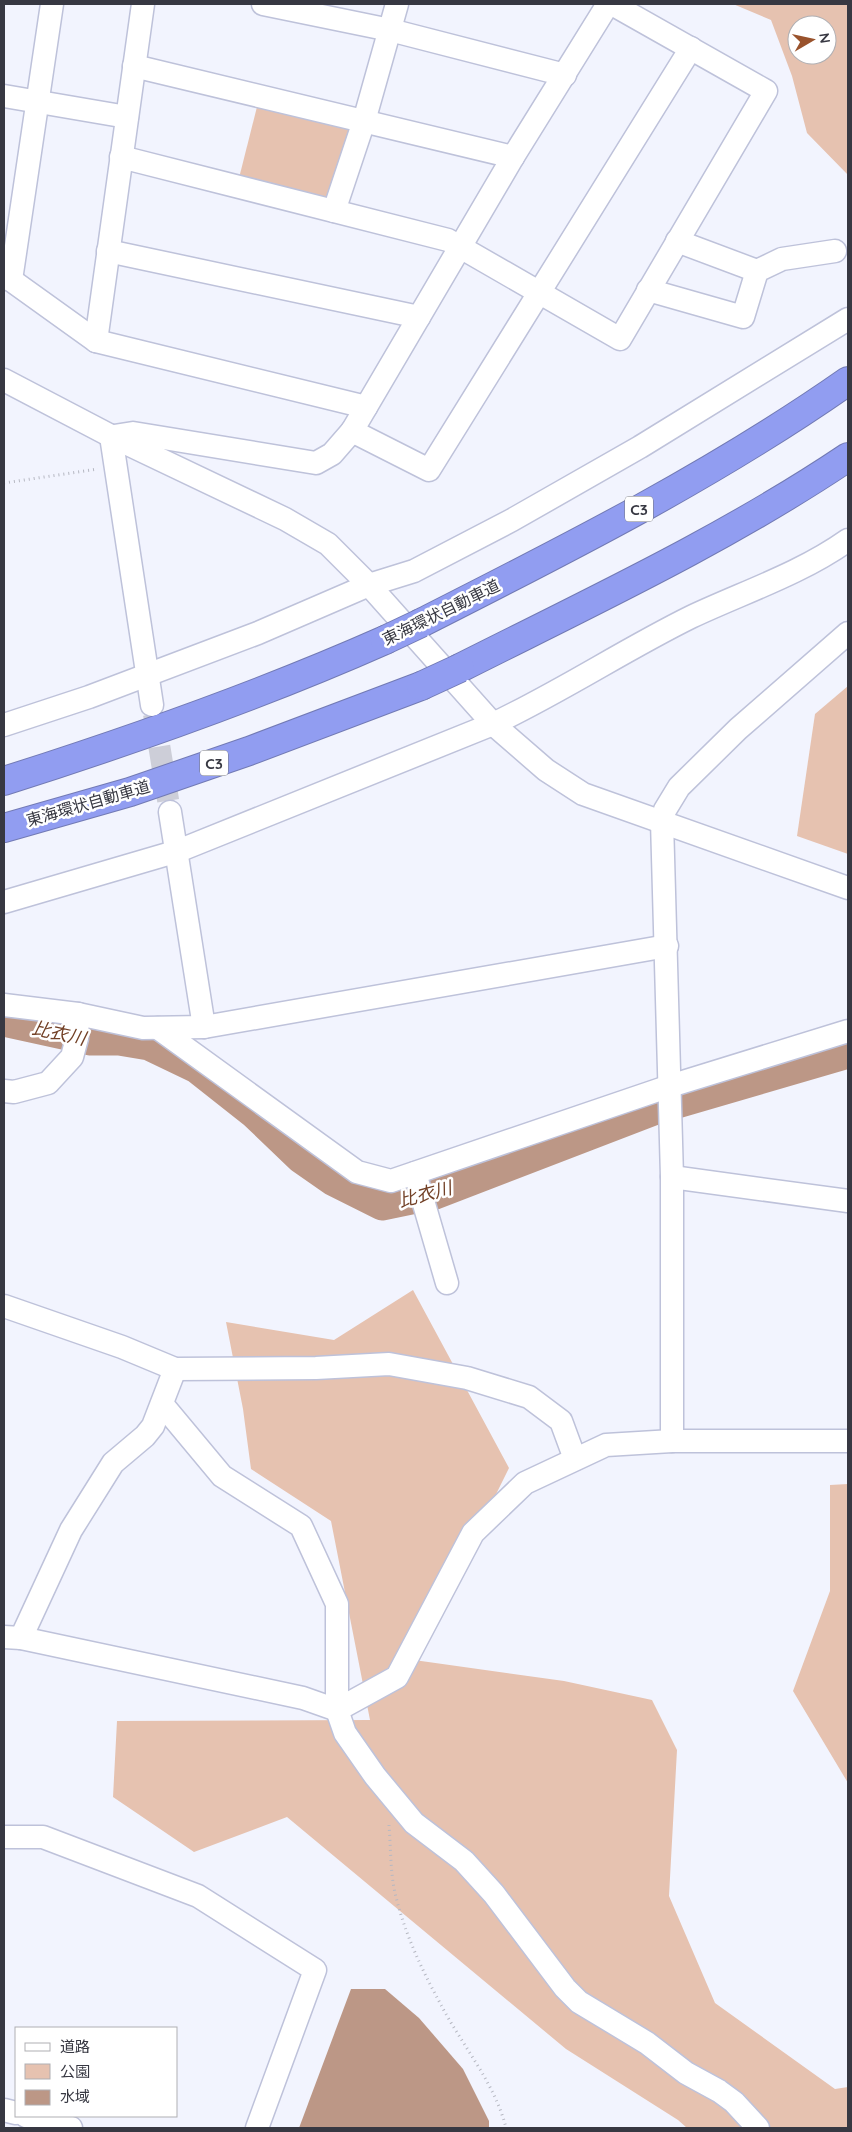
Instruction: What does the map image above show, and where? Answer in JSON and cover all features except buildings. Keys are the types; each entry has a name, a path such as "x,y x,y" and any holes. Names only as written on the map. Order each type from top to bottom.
{"highway":[{"name":"東海環状自動車道","path":"4,781 98,751 238,700 330,664 421,623 540,563 654,501 739,452 848,381"},
{"name":"東海環状自動車道","path":"4,828 139,789 314,727 421,686 574,610 757,514 848,457"}],"street":[{"path":"52,4 7,275 96,341 366,407"},
{"path":"96,341 143,4"},
{"path":"264,4 390,30 564,75"},
{"path":"334,211 364,121 397,4"},
{"path":"111,436 133,433 316,463 332,454 352,431 512,157 608,4"},
{"path":"121,157 448,240 620,339 766,91 612,4"},
{"path":"352,431 429,470 691,48"},
{"path":"134,66 512,157"},
{"path":"4,96 128,117"},
{"path":"677,241 758,271"},
{"path":"108,251 419,317"},
{"path":"648,290 743,317 758,271 782,259 836,251"},
{"path":"4,725 89,697 258,633 369,586 414,571 512,520 640,447 848,319"},
{"path":"4,380 111,436 285,519 328,544 369,586 493,724 546,770 583,794 848,888"},
{"path":"111,436 152,705"},
{"path":"4,902 178,851 493,724 532,706 628,649 693,616 808,566 848,540"},
{"path":"672,1441 672,1177 662,821 665,810 679,787 738,729 848,633"},
{"path":"170,812 178,851 204,1027"},
{"path":"4,1005 78,1014 143,1028 204,1027 667,946"},
{"path":"4,1091 14,1092 48,1083 72,1057 78,1014"},
{"path":"158,1028 357,1172 391,1181 670,1086 848,1031"},
{"path":"415,1173 448,1283"},
{"path":"672,1177 848,1201"},
{"path":"4,1306 122,1347 175,1369 316,1368 389,1364 467,1378 529,1397 561,1421 575,1459"},
{"path":"175,1369 153,1426 145,1436 113,1462 71,1530 12,1638 303,1698 337,1710 397,1677 473,1533 525,1483 606,1445 672,1441 848,1441"},
{"path":"162,1404 222,1476 301,1526 337,1604 337,1710 346,1733 384,1788 414,1823 464,1861 494,1894 565,1988 579,2002 647,2043 686,2073 719,2091 734,2102 758,2128"},
{"path":"4,1837 43,1837 198,1896 314,1970 257,2128"},
{"path":"30,2117 71,2128"}],"path":[{"path":"4,484 115,466"},
{"path":"384,1788 390,1824 392,1874 406,1930 440,2003 498,2106 506,2128"}],"green space":[{"path":"733,4 848,4 848,175 807,133 788,65 837,65 837,15 787,15 787,63 771,20"},
{"path":"259,99 358,124 331,205 238,182"},
{"path":"848,686 848,854 797,836 815,714"},
{"path":"413,1290 509,1468 414,1660 564,1681 652,1700 677,1750 669,1896 715,2003 835,2089 848,2087 848,2128 687,2128 678,2120 566,2049 287,1817 194,1852 113,1797 117,1721 370,1720 331,1521 251,1469 243,1409 226,1322 334,1340"},
{"path":"848,1484 848,1783 793,1691 830,1591 830,1485"}],"water":[{"path":"351,1989 385,1989 419,2018 463,2069 489,2121 489,2128 299,2128"}],"waterway":[{"name":"比衣川","path":"4,1021 91,1040 119,1040 149,1045 197,1068 254,1113 301,1158 334,1181 382,1205 435,1194 656,1109 848,1053"}],"tunnel":[{"path":"154,714 170,812"}]}
